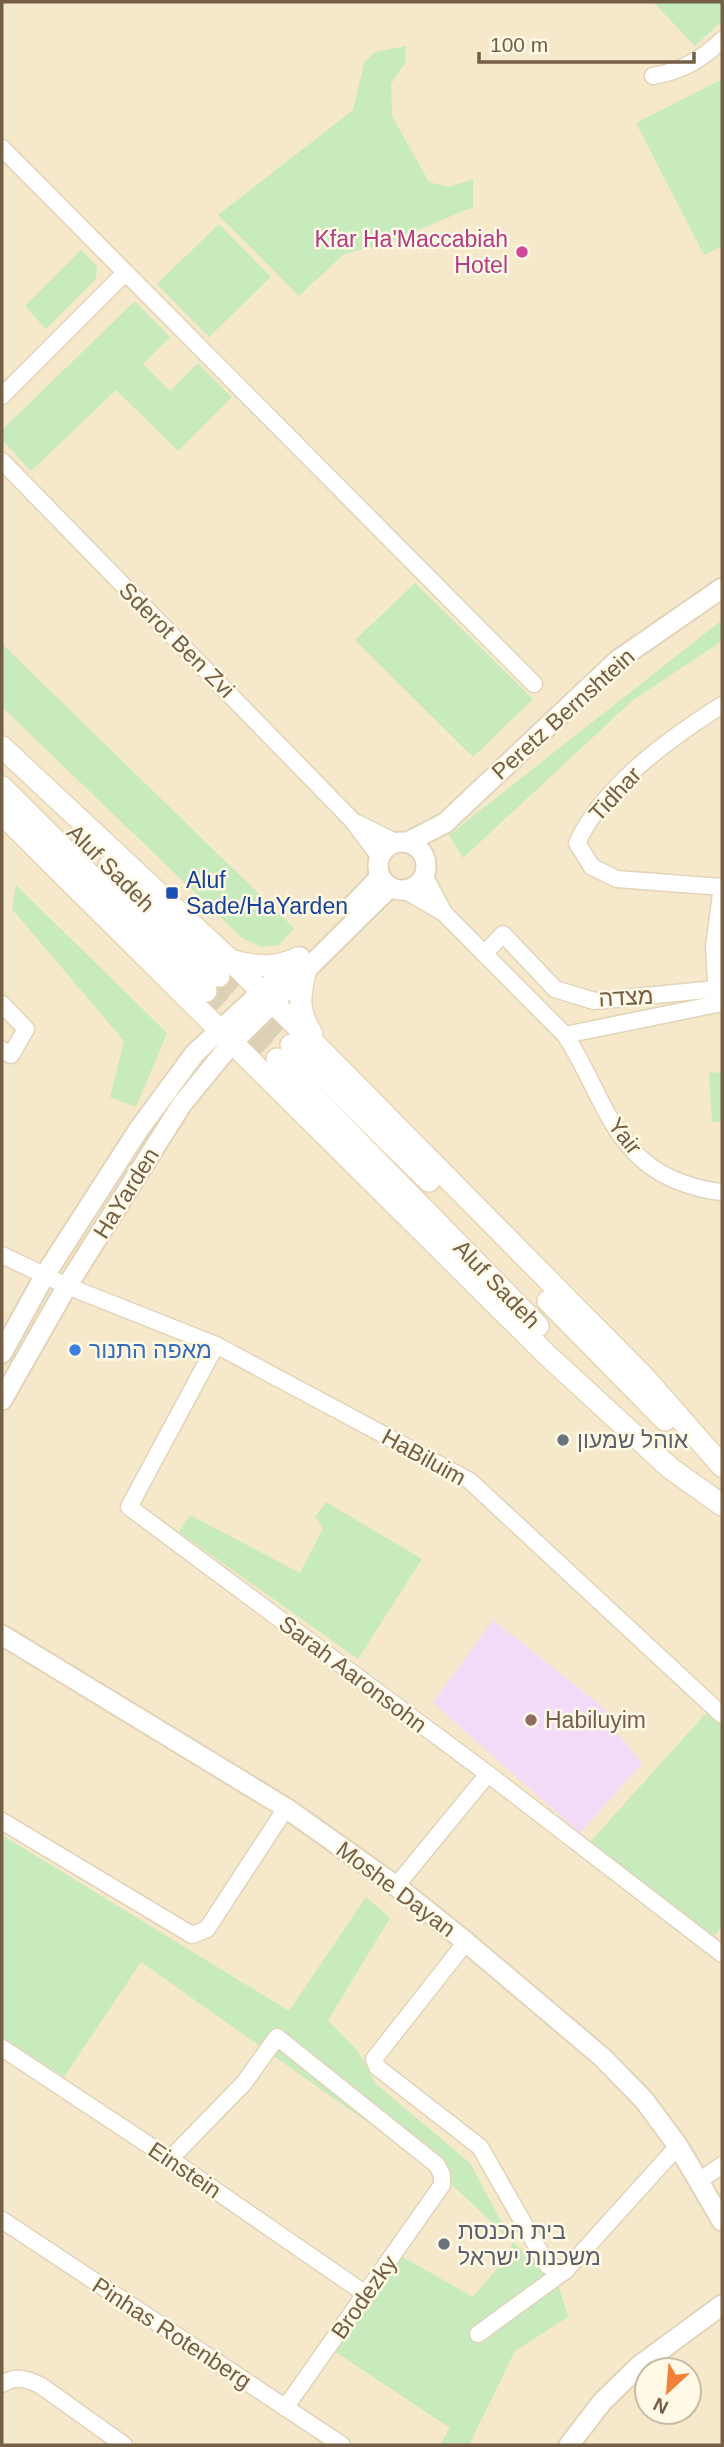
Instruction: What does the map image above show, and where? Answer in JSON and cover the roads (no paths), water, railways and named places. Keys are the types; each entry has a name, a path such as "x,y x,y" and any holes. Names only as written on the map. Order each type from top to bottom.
{"main road":[{"path":"2,747 219,976 267,997 324,1053 644,1377 722,1466"},
{"name":"Aluf Sadeh","path":"2,760 219,976"},
{"name":"Aluf Sadeh","path":"2,787 219,976"},
{"path":"2,814 557,1364 670,1468 722,1503"},
{"path":"219,976 245,965 302,964 300,1011 324,1053"},
{"name":"Aluf Sadeh","path":"722,1475 488,1239 284,1052 571,1360 652,1440 722,1503"},
{"path":"687,1427 722,1453"}],"street":[{"path":"653,76 675,72 697,61 722,40"},
{"path":"2,148 534,684"},
{"path":"2,396 125,273"},
{"name":"Sderot Ben Zvi","path":"2,461 352,820 379,856"},
{"name":"Peretz Bernshtein","path":"401,842 445,823 618,660 722,588"},
{"name":"Tidhar","path":"722,705 653,754 616,789 585,824 577,843 592,867 617,879 722,887"},
{"name":"Sderot Ben Zvi","path":"352,820 401,842"},
{"name":"Peretz Bernshtein","path":"425,869 445,823"},
{"path":"444,913 425,869 422,852 401,842 388,845 377,863 391,885 444,913 565,1035 719,999 714,947 722,887"},
{"path":"267,997 391,885 416,885 425,869"},
{"name":"מצדה","path":"484,954 502,934 555,989 594,1001 719,999"},
{"name":"HaYarden","path":"2,1400 67,1286 225,1037 267,997"},
{"path":"2,1004 26,1029 11,1055 2,1050"},
{"name":"Yair","path":"565,1035 578,1055 611,1122 629,1149 667,1177 705,1191 722,1192"},
{"name":"HaYarden","path":"2,1353 45,1275 139,1129 195,1053 225,1037"},
{"name":"HaBiluim","path":"2,1255 67,1286 216,1345 470,1481 722,1715"},
{"name":"Sarah Aaronsohn","path":"216,1345 129,1507 488,1774 722,1954"},
{"name":"Moshe Dayan","path":"3,1638 286,1808 396,1886 466,1942 602,2057 644,2100 678,2146 722,2221"},
{"path":"396,1886 488,1774"},
{"path":"2,1821 192,1935 206,1929 286,1808"},
{"path":"466,1942 374,2059 377,2067 480,2147 548,2266 566,2270"},
{"name":"Brodezky","path":"170,2159 244,2083 277,2037 437,2165 442,2175 442,2185 285,2408"},
{"name":"Einstein","path":"2,2049 170,2159 367,2295"},
{"path":"478,2334 566,2270 678,2146"},
{"path":"699,2181 722,2165"},
{"name":"Pinhas Rotenberg","path":"2,2220 342,2445"},
{"path":"569,2445 602,2402 639,2366 720,2308"},
{"path":"8,2381 24,2379 40,2385 124,2445"}],"tunnel":[{"path":"219,976 291,1045"},
{"path":"206,991 277,1059"}],"place":[{"name":"Kfar Ha'Maccabiah Hotel","path":"522,252"},
{"name":"Aluf Sade/HaYarden","path":"172,893"},
{"name":"מאפה התנור","path":"75,1350"},
{"name":"אוהל שמעון","path":"563,1440"},
{"name":"Habiluyim","path":"531,1720"},
{"name":"בית הכנסת משכנות ישראל","path":"444,2244"}]}
